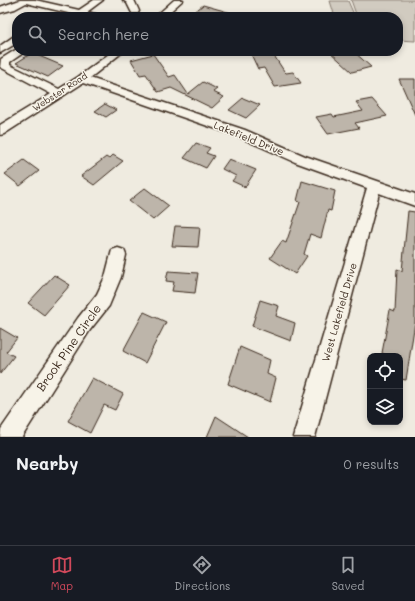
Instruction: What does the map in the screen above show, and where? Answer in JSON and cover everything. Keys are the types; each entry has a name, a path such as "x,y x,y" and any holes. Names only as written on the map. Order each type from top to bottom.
{"street":[{"path":"0,10 12,7 25,0 77,12"},
{"path":"82,12 99,0"},
{"path":"127,0 131,1 135,11"},
{"path":"165,12 179,0"},
{"path":"53,12 59,8"},
{"path":"0,50 12,42"},
{"path":"13,56 5,61 4,65 6,67 60,93"},
{"name":"Webster Road","path":"0,131 82,79 112,56"},
{"name":"Lakefield Drive","path":"82,79 241,133 300,159 415,200"},
{"name":"West Lakefield Drive","path":"304,437 374,186"},
{"name":"Brook Pine Circle","path":"9,437 84,324 103,300 113,277 118,255"}],"shaded area":[{"path":"351,0 415,0 415,41 403,40 403,12 355,12"},
{"path":"330,1 348,1 353,12 333,12"}],"building":[{"path":"203,5 228,12 194,12"},
{"path":"27,56 39,56 63,66 48,77 16,63"},
{"path":"146,56 154,56 169,77 175,75 188,94 203,82 217,89 213,92 224,97 212,108 171,88 158,92 146,74 140,75 131,60"},
{"path":"252,56 274,56 284,71 286,73 293,72 301,83 275,87 264,68 258,69"},
{"path":"334,56 359,56 371,67 352,72"},
{"path":"399,79 415,79 415,115"},
{"path":"243,98 260,105 246,118 229,110"},
{"path":"372,99 387,116 355,123 359,128 328,134 316,117 332,114 334,117 363,111 356,102"},
{"path":"105,104 116,110 106,117 95,111"},
{"path":"196,143 210,148 206,153 214,156 206,168 184,158"},
{"path":"113,155 123,161 94,185 81,176 106,157 109,159"},
{"path":"229,159 256,170 245,187 232,181 236,176 222,169"},
{"path":"24,160 39,171 20,186 5,174"},
{"path":"302,181 335,191 331,211 328,210 321,238 310,234 304,254 307,256 295,274 270,258 282,241 286,243 300,202 297,201"},
{"path":"145,188 169,206 153,220 129,201"},
{"path":"408,211 415,212 415,322 406,380 403,380 403,353 382,353 390,310 395,312 397,269 402,271"},
{"path":"175,226 200,227 198,247 172,246"},
{"path":"168,271 198,273 195,293 172,291 174,282 166,281"},
{"path":"54,275 70,285 44,315 28,303"},
{"path":"260,300 279,306 276,316 295,323 291,341 252,326"},
{"path":"144,312 166,322 145,363 123,351"},
{"path":"0,328 17,338 6,352 14,356 0,374"},
{"path":"240,347 270,360 267,374 276,378 270,402 228,384"},
{"path":"92,378 123,394 115,410 104,405 90,433 68,421"},
{"path":"216,416 248,437 207,437"}]}
